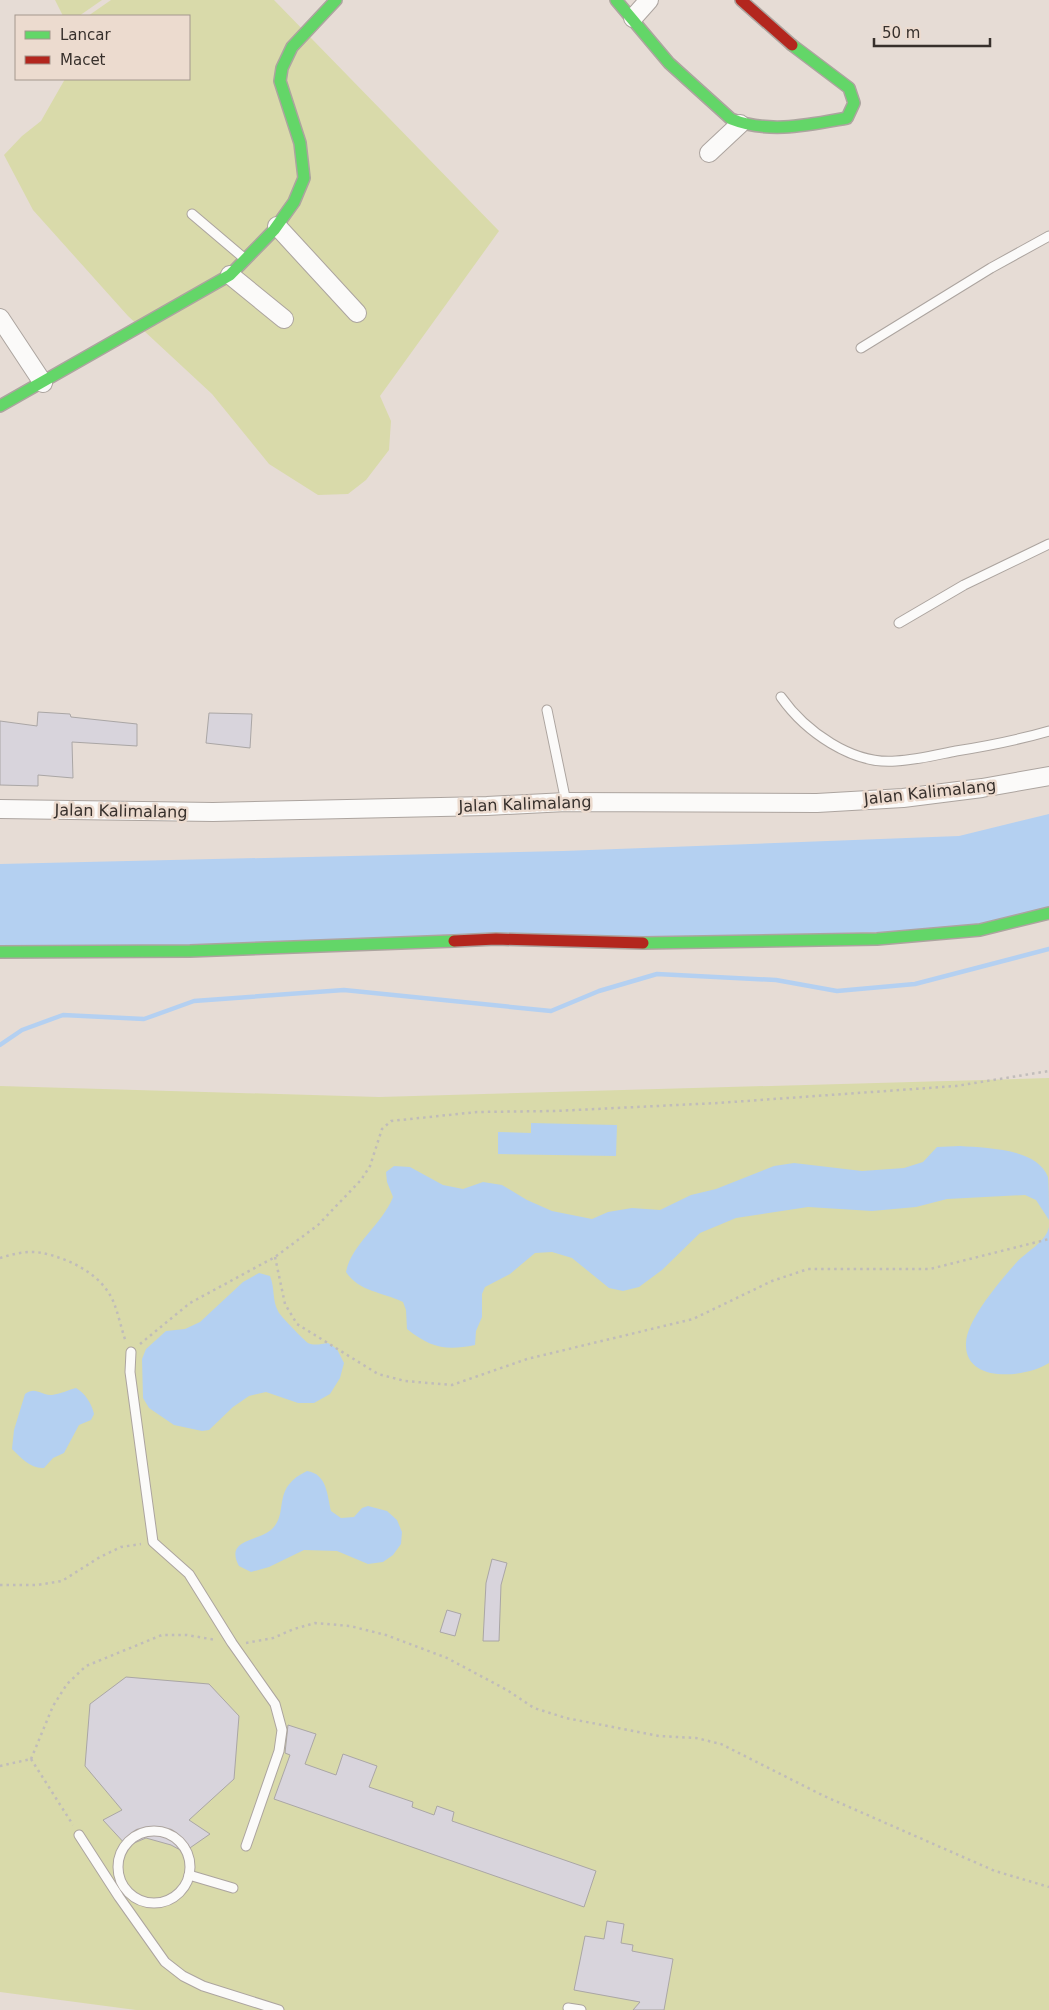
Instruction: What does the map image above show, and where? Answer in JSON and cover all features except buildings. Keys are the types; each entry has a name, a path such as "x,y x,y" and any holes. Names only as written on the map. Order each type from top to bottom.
{"street":[{"path":"0,406 230,275 247,261 277,226 301,192 305,177 303,156 280,81 280,69 288,50 336,0"},
{"path":"616,0 669,63 731,119 740,124 796,128 847,118 856,104 856,100 849,88 778,35 741,0"},
{"path":"633,18 650,0"},
{"path":"709,153 740,124"},
{"path":"277,226 357,313"},
{"path":"230,275 284,319"},
{"path":"0,318 43,383"},
{"name":"Jalan Kalimalang","path":"0,809 213,812 487,806 566,802 826,802 902,798 982,788 1049,776"},
{"path":"0,952 190,951 496,939 628,943 734,939 877,939 980,930 1049,913"}],"lane":[{"path":"192,214 247,261"},
{"path":"861,348 1049,236"},
{"path":"899,623 964,585 1049,544"},
{"path":"781,697 794,715 818,736 866,758 894,762 1022,739 1049,732"},
{"path":"547,710 566,802"},
{"path":"131,1352 130,1372 153,1542 188,1574 232,1643 275,1704 282,1730 274,1767 246,1846"},
{"path":"144,1832 163,1832 179,1840 188,1856 189,1875 180,1892 163,1902 144,1901 127,1891 118,1875 119,1856 128,1840 144,1832"},
{"path":"79,1834 119,1897 165,1962 183,1976 203,1986 236,1998 279,2010"},
{"path":"189,1875 233,1888"},
{"path":"119,1897 127,1891"},
{"path":"568,2008 581,2010"}],"path":[{"path":"0,1258 17,1253 41,1252 79,1266 98,1280 111,1295 131,1352 190,1303 275,1257 318,1225 361,1180 370,1166 382,1129 391,1121 405,1118 477,1112 554,1111 718,1103 937,1087 1049,1072"},
{"path":"275,1257 285,1304 297,1324 378,1374 405,1381 452,1385 527,1359 692,1319 772,1281 808,1269 930,1269 1049,1239"},
{"path":"0,1585 37,1585 62,1581 120,1547 153,1542"},
{"path":"31,1759 53,1706 67,1684 86,1666 162,1635 187,1635 232,1643 256,1643 315,1623 350,1626 386,1635 447,1658 542,1710 566,1718 659,1736 696,1738 721,1744 824,1796 995,1871 1049,1887"},
{"path":"0,1766 31,1759"},
{"path":"31,1759 79,1834"}],"green space":[{"path":"55,0 102,0 80,15 62,15"},
{"path":"111,0 274,0 499,231 380,396 391,421 389,450 366,480 348,494 318,495 269,464 212,394 128,316 33,210 4,155 22,136 41,121 64,80 190,80 190,15 89,15"},
{"path":"1049,1078 1049,2010 136,2010 0,1992 0,1086 379,1097"}],"water":[{"path":"1049,814 1049,913 980,930 0,951 0,864 563,851 959,836"},
{"path":"531,1123 617,1125 616,1156 498,1154 498,1132 531,1133"},
{"path":"960,1146 1010,1151 1033,1160 1042,1167 1048,1177 1049,1220 1036,1200 1025,1195 947,1199 916,1207 872,1211 808,1207 736,1218 700,1233 662,1270 639,1287 623,1291 609,1288 572,1258 552,1252 535,1253 510,1274 485,1287 482,1294 482,1317 476,1331 475,1345 456,1348 431,1344 407,1329 406,1310 403,1302 364,1288 351,1279 346,1272 354,1252 382,1216 393,1197 387,1182 386,1172 394,1166 410,1167 443,1185 463,1189 483,1182 502,1185 527,1200 552,1211 592,1219 608,1212 632,1208 660,1210 691,1195 716,1189 774,1166 794,1163 862,1171 904,1168 923,1162 937,1147"},
{"path":"1049,1227 1049,1363 1026,1372 1012,1374 998,1374 985,1371 975,1366 968,1356 966,1343 972,1323 1002,1279 1020,1259 1040,1242"},
{"path":"259,1273 270,1276 275,1303 278,1311 287,1323 308,1343 328,1343 337,1349 344,1363 340,1378 330,1394 314,1403 298,1403 266,1392 249,1396 233,1407 209,1430 202,1431 174,1425 149,1408 143,1398 142,1359 146,1349 166,1331 185,1329 200,1322 243,1282"},
{"path":"76,1388 88,1399 92,1406 94,1414 91,1420 79,1425 64,1453 53,1458 44,1468 31,1465 12,1449 14,1430 25,1394 35,1391 52,1395"},
{"path":"307,1471 319,1476 322,1480 331,1511 341,1518 354,1517 362,1508 368,1506 387,1511 397,1520 402,1532 401,1544 393,1555 383,1562 368,1564 337,1551 304,1550 269,1567 251,1572 239,1566 236,1550 240,1545 267,1533 273,1528 278,1521 282,1500 289,1485"}],"waterway":[{"path":"0,1045 22,1030 63,1015 144,1019 194,1001 344,990 551,1011 599,991 657,974 776,980 837,991 915,984 1049,949"}],"traffic: fast":[{"path":"0,406 230,275 274,230 294,202 304,178 300,143 280,81 282,68 292,47 336,0"},
{"path":"616,0 669,63 731,119 745,124 789,127 847,118 854,103 849,88 792,45"},
{"path":"643,943 877,939 980,930 1049,913"},
{"path":"0,952 190,951 454,941"}],"traffic: jam":[{"path":"741,0 792,45"},
{"path":"454,941 496,939 643,943"}]}
